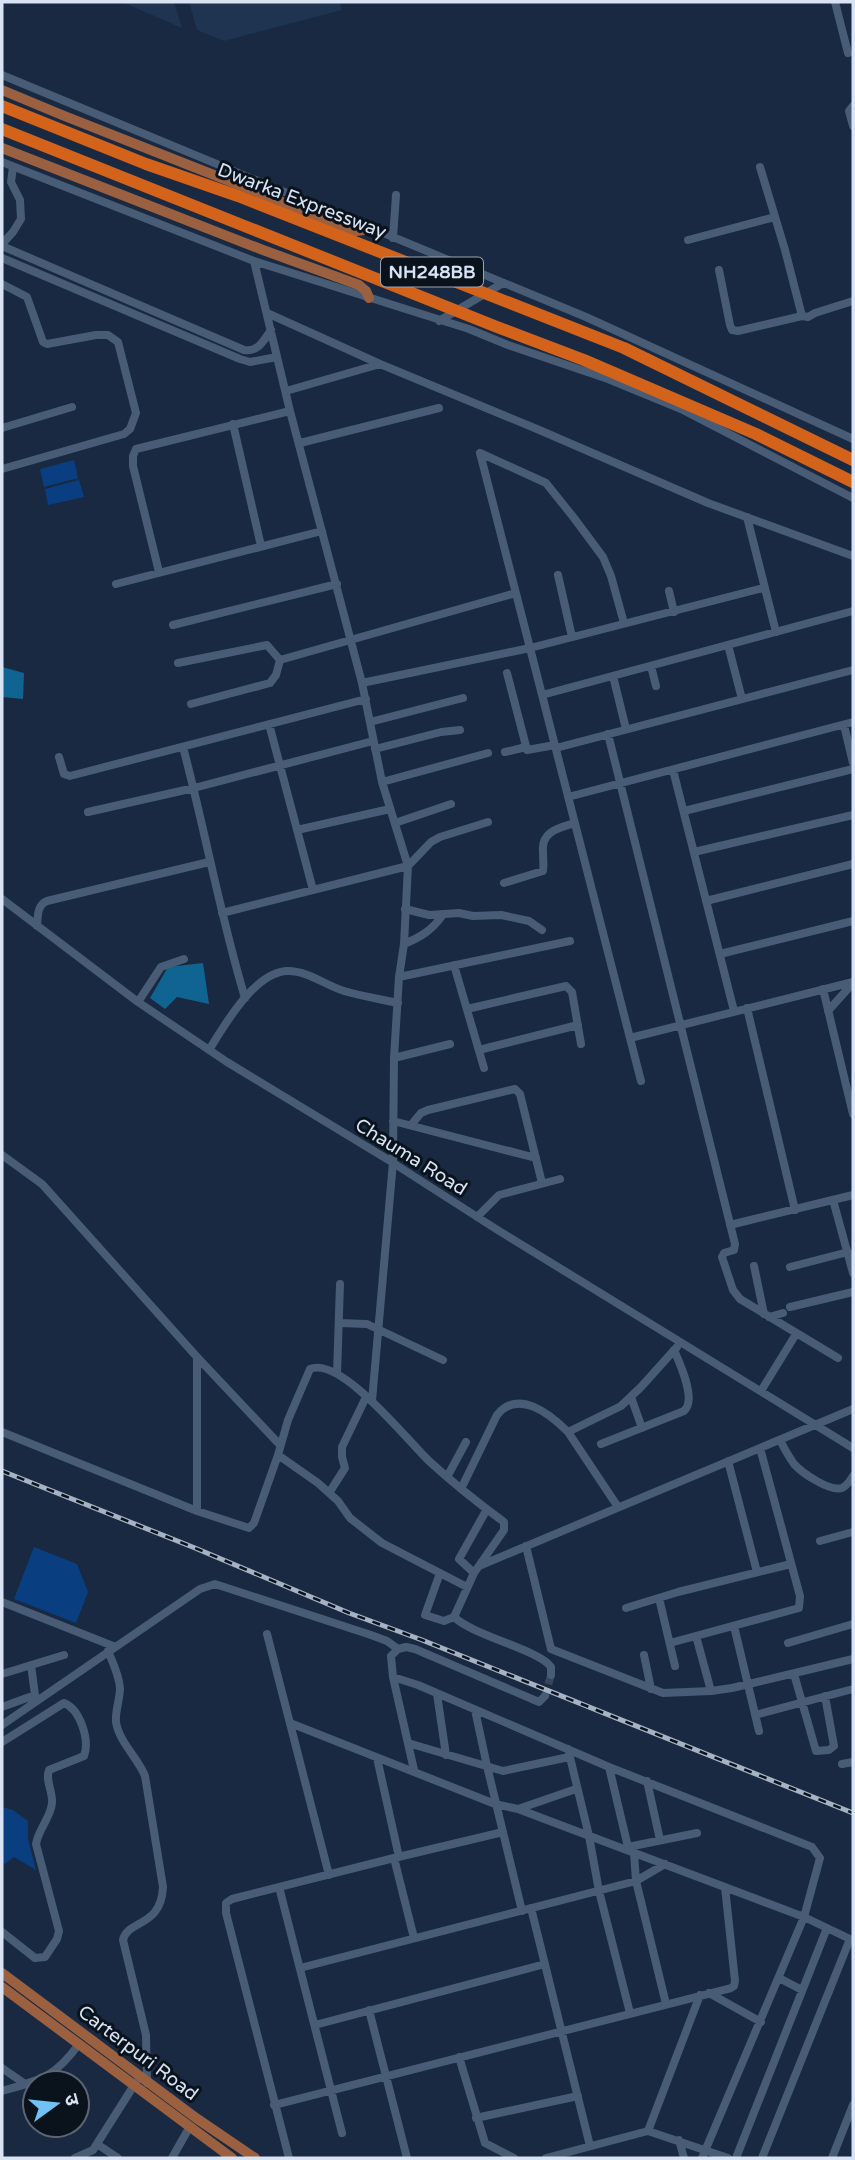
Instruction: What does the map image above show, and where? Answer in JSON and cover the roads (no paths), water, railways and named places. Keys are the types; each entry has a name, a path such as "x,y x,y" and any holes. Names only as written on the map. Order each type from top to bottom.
{"highway":[{"name":"Dwarka Expressway","path":"2,106 624,348 853,460"},
{"name":"NH248BB","path":"2,129 584,360 756,434 853,482"}],"main road":[{"path":"2,90 356,231 372,229"},
{"path":"2,148 359,285 369,298"},
{"name":"Carterpuri Road","path":"2,1973 140,2081 189,2128 232,2158"},
{"name":"Carterpuri Road","path":"2,1987 79,2044 140,2081 255,2158"}],"street":[{"path":"835,2 848,53"},
{"path":"2,75 637,339 853,439"},
{"path":"853,106 849,111 853,126"},
{"path":"2,162 254,261 469,329 608,379 681,409 853,498"},
{"path":"13,167 11,182 20,200 21,219 2,245 244,350 258,348 271,330"},
{"path":"760,167 802,316"},
{"path":"393,238 396,195"},
{"path":"688,240 775,217"},
{"path":"2,258 240,359 250,362 277,357"},
{"path":"254,261 290,411 366,698 382,782 408,866 394,1058 393,1163 380,1329 369,1399 342,1447 345,1468 328,1493"},
{"path":"719,270 732,330 808,317 853,302"},
{"path":"439,321 503,283"},
{"path":"2,284 27,297 43,342 47,344 96,335 108,335 118,342 136,413 130,429 124,434 2,469"},
{"path":"267,313 380,364 708,503 853,556"},
{"path":"258,348 261,361"},
{"path":"286,391 380,364"},
{"path":"2,428 72,407"},
{"path":"300,443 439,408"},
{"path":"159,572 133,466 136,449 290,411"},
{"path":"233,425 261,546"},
{"path":"624,623 603,557 546,483 480,453 641,1082"},
{"path":"747,517 776,632"},
{"path":"116,584 322,531"},
{"path":"558,575 572,637"},
{"path":"173,625 337,584"},
{"path":"362,683 530,648 763,588"},
{"path":"668,592 674,612"},
{"path":"280,660 516,593"},
{"path":"542,695 853,611"},
{"path":"178,663 267,645 280,660"},
{"path":"728,645 742,699"},
{"path":"191,704 270,683 276,675 280,660"},
{"path":"651,666 656,686"},
{"path":"507,674 527,750 608,734 853,670"},
{"path":"613,676 626,729"},
{"path":"59,757 64,774 70,776 366,698"},
{"path":"370,722 463,698"},
{"path":"568,797 853,722"},
{"path":"269,724 313,890"},
{"path":"844,725 853,763"},
{"path":"88,812 280,765 460,730"},
{"path":"608,734 735,1248 722,1257 730,1281 740,1299 838,1358"},
{"path":"183,747 209,862 245,998"},
{"path":"505,752 526,747"},
{"path":"382,782 488,753"},
{"path":"673,769 734,1012"},
{"path":"684,811 853,769"},
{"path":"395,823 451,804"},
{"path":"297,830 390,809"},
{"path":"694,852 853,814"},
{"path":"222,913 408,866 431,842 440,837 488,822"},
{"path":"504,883 543,871 542,850 547,836 552,830 575,823"},
{"path":"37,926 40,906 47,901 209,862"},
{"path":"706,901 853,864"},
{"name":"Chauma Road","path":"2,899 138,1002 209,1050 853,1448"},
{"path":"405,909 442,916 452,913 473,916 501,915 529,921 542,930"},
{"path":"404,944 426,934 442,916"},
{"path":"720,954 853,921"},
{"path":"399,977 570,941"},
{"path":"138,1002 161,967 184,959"},
{"path":"454,965 484,1068"},
{"path":"209,1050 245,998 271,976 286,971 305,974 343,991 398,1003"},
{"path":"630,1038 853,982"},
{"path":"828,1011 853,982"},
{"path":"467,1009 566,986 572,992 581,1044"},
{"path":"823,989 853,1114"},
{"path":"747,1008 795,1209"},
{"path":"479,1050 579,1025"},
{"path":"394,1058 450,1044"},
{"path":"411,1125 421,1113 428,1110 514,1089 520,1094 542,1183"},
{"path":"393,1121 536,1158"},
{"path":"2,1155 42,1184 280,1445"},
{"path":"477,1217 499,1195 561,1179"},
{"path":"730,1226 853,1195"},
{"path":"834,1200 853,1273"},
{"path":"790,1267 850,1254"},
{"path":"754,1266 767,1316"},
{"path":"337,1374 340,1284"},
{"path":"767,1316 853,1292"},
{"path":"340,1323 363,1322 443,1360"},
{"path":"761,1391 796,1334"},
{"path":"568,1432 615,1410 631,1397 681,1342"},
{"path":"601,1444 688,1407 690,1401 686,1382 674,1350"},
{"path":"197,1357 197,1511"},
{"path":"2,1432 197,1511 246,1527 251,1526 288,1420 310,1369 318,1367 337,1374 369,1399 447,1478 504,1522 505,1526 476,1569 454,1617 444,1621 425,1615 440,1573"},
{"path":"631,1397 642,1428"},
{"path":"461,1489 497,1415 511,1403 520,1402 541,1410 568,1432 618,1507"},
{"path":"476,1569 853,1409"},
{"path":"780,1440 793,1462 803,1472 829,1487 845,1487 853,1476"},
{"path":"447,1478 466,1442"},
{"path":"670,1643 799,1608 800,1597 760,1448"},
{"path":"278,1455 338,1501 351,1518 382,1543 467,1587"},
{"path":"728,1461 757,1572"},
{"path":"476,1569 459,1559 487,1509"},
{"path":"820,1541 853,1532"},
{"path":"526,1546 551,1649 651,1689 669,1694 711,1692 853,1659"},
{"path":"626,1608 791,1563"},
{"path":"2,1725 200,1588 215,1584 364,1633 398,1648 415,1648 539,1702 545,1696"},
{"path":"659,1598 675,1666"},
{"path":"3,1603 111,1649"},
{"path":"454,1617 489,1637 548,1662 551,1675"},
{"path":"788,1643 853,1624"},
{"path":"734,1626 759,1731"},
{"path":"267,1634 329,1875"},
{"path":"696,1636 711,1692"},
{"path":"398,1648 391,1656 393,1677 414,1770"},
{"path":"75,2158 88,2154 97,2144 140,2081 146,2035 123,1940 127,1932 150,1919 157,1910 163,1888 145,1776 116,1723 120,1690 111,1649"},
{"path":"2,1674 65,1655"},
{"path":"644,1655 651,1689"},
{"path":"2,1707 35,1695 31,1665"},
{"path":"794,1674 816,1751 829,1750 834,1746 825,1696"},
{"path":"393,1677 418,1685 569,1753 812,1847 820,1858 804,1917 702,2158"},
{"path":"755,1715 853,1689"},
{"path":"438,1694 446,1755"},
{"path":"2,1742 64,1703 75,1710 87,1749 85,1756 49,1770 47,1774 51,1807 37,1836 36,1844 58,1923 57,1939 45,1957 40,1959 2,1932"},
{"path":"475,1710 495,1804 545,1964 590,2146"},
{"path":"290,1723 495,1804 631,1850 827,1928 851,1935 762,2158"},
{"path":"408,1743 503,1771 569,1753"},
{"path":"569,1753 599,1891 630,2013"},
{"path":"377,1758 414,1938"},
{"path":"842,1764 853,1762"},
{"path":"609,1767 666,2004"},
{"path":"647,1781 660,1840"},
{"path":"518,1810 576,1789"},
{"path":"289,2158 226,1913 226,1903 279,1887 503,1832"},
{"path":"631,1850 660,1840 697,1833"},
{"path":"300,1968 636,1881 664,1864"},
{"path":"279,1887 342,2133"},
{"path":"274,2105 734,1986 725,1887"},
{"path":"736,2158 827,1928"},
{"path":"315,2025 545,1964"},
{"path":"779,1978 802,1990"},
{"path":"705,1994 761,2022"},
{"path":"648,2131 705,1994"},
{"path":"369,2010 407,2158"},
{"path":"58,2069 79,2044"},
{"path":"459,2057 485,2143 514,2158"},
{"path":"2,2068 21,2081"},
{"path":"2,2091 21,2085"},
{"path":"476,2118 578,2096"},
{"path":"832,2158 853,2105"},
{"path":"175,2156 189,2128"},
{"path":"546,2158 648,2131 728,2158"},
{"path":"678,2140 684,2158"},
{"path":"97,2144 118,2158"}],"tunnel":[{"path":"545,1696 551,1675"}],"railway":[{"path":"2,1471 349,1613 853,1813"}]}
